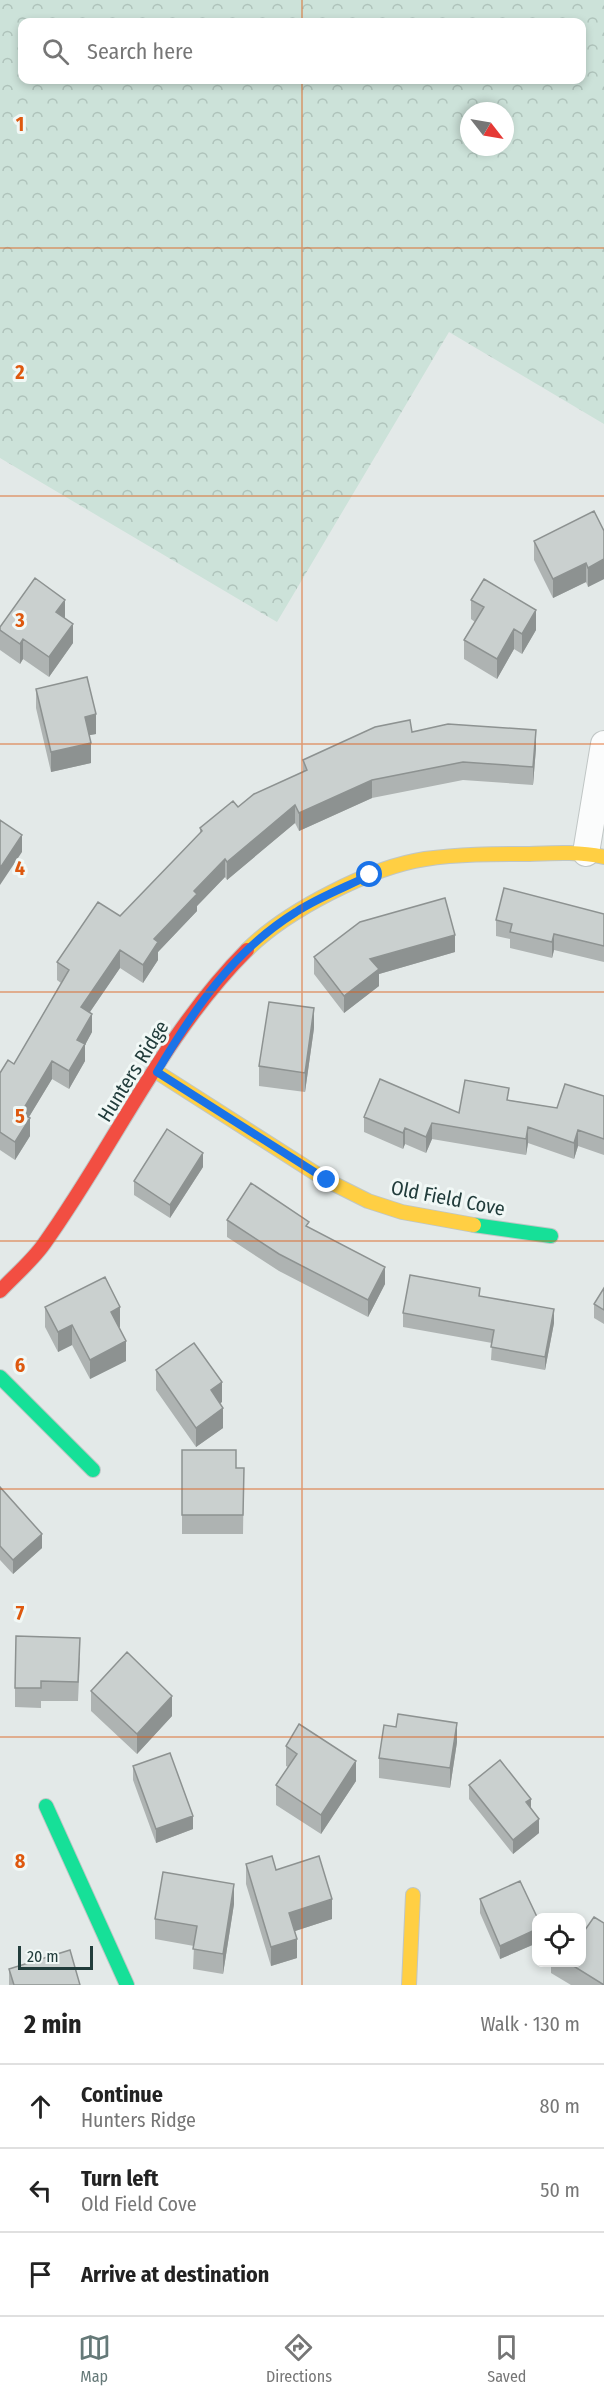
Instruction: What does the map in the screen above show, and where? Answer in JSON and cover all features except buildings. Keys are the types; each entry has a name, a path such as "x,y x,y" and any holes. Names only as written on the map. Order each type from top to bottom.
{"street":[{"path":"595,855 604,744"},
{"name":"Hunters Ridge","path":"0,1291 43,1246 157,1072 184,1026 216,981 255,942 297,911 370,875 423,859 477,854 595,855"},
{"name":"Old Field Cove","path":"157,1072 327,1180 368,1201 402,1212 448,1221 551,1236"},
{"path":"0,1377 93,1470"},
{"path":"46,1806 127,1985"},
{"path":"409,1985 414,1895"}],"green space":[{"path":"0,0 604,0 604,424 449,332 277,622 0,458"}],"traffic: fast":[{"path":"474,1225 551,1236"},
{"path":"0,1377 93,1470"},
{"path":"46,1806 127,1985"}],"traffic: slow":[{"path":"247,950 284,920 306,906 355,881 403,864 438,857 476,855 565,853 604,857"},
{"path":"157,1072 326,1180 368,1201 402,1212 474,1225"},
{"path":"409,1985 413,1895"}],"traffic: jam":[{"path":"0,1291 44,1244 164,1055 217,983 247,950"}],"route":[{"path":"327,1180 157,1072 184,1026 216,981 255,942 297,911 370,875"}]}
